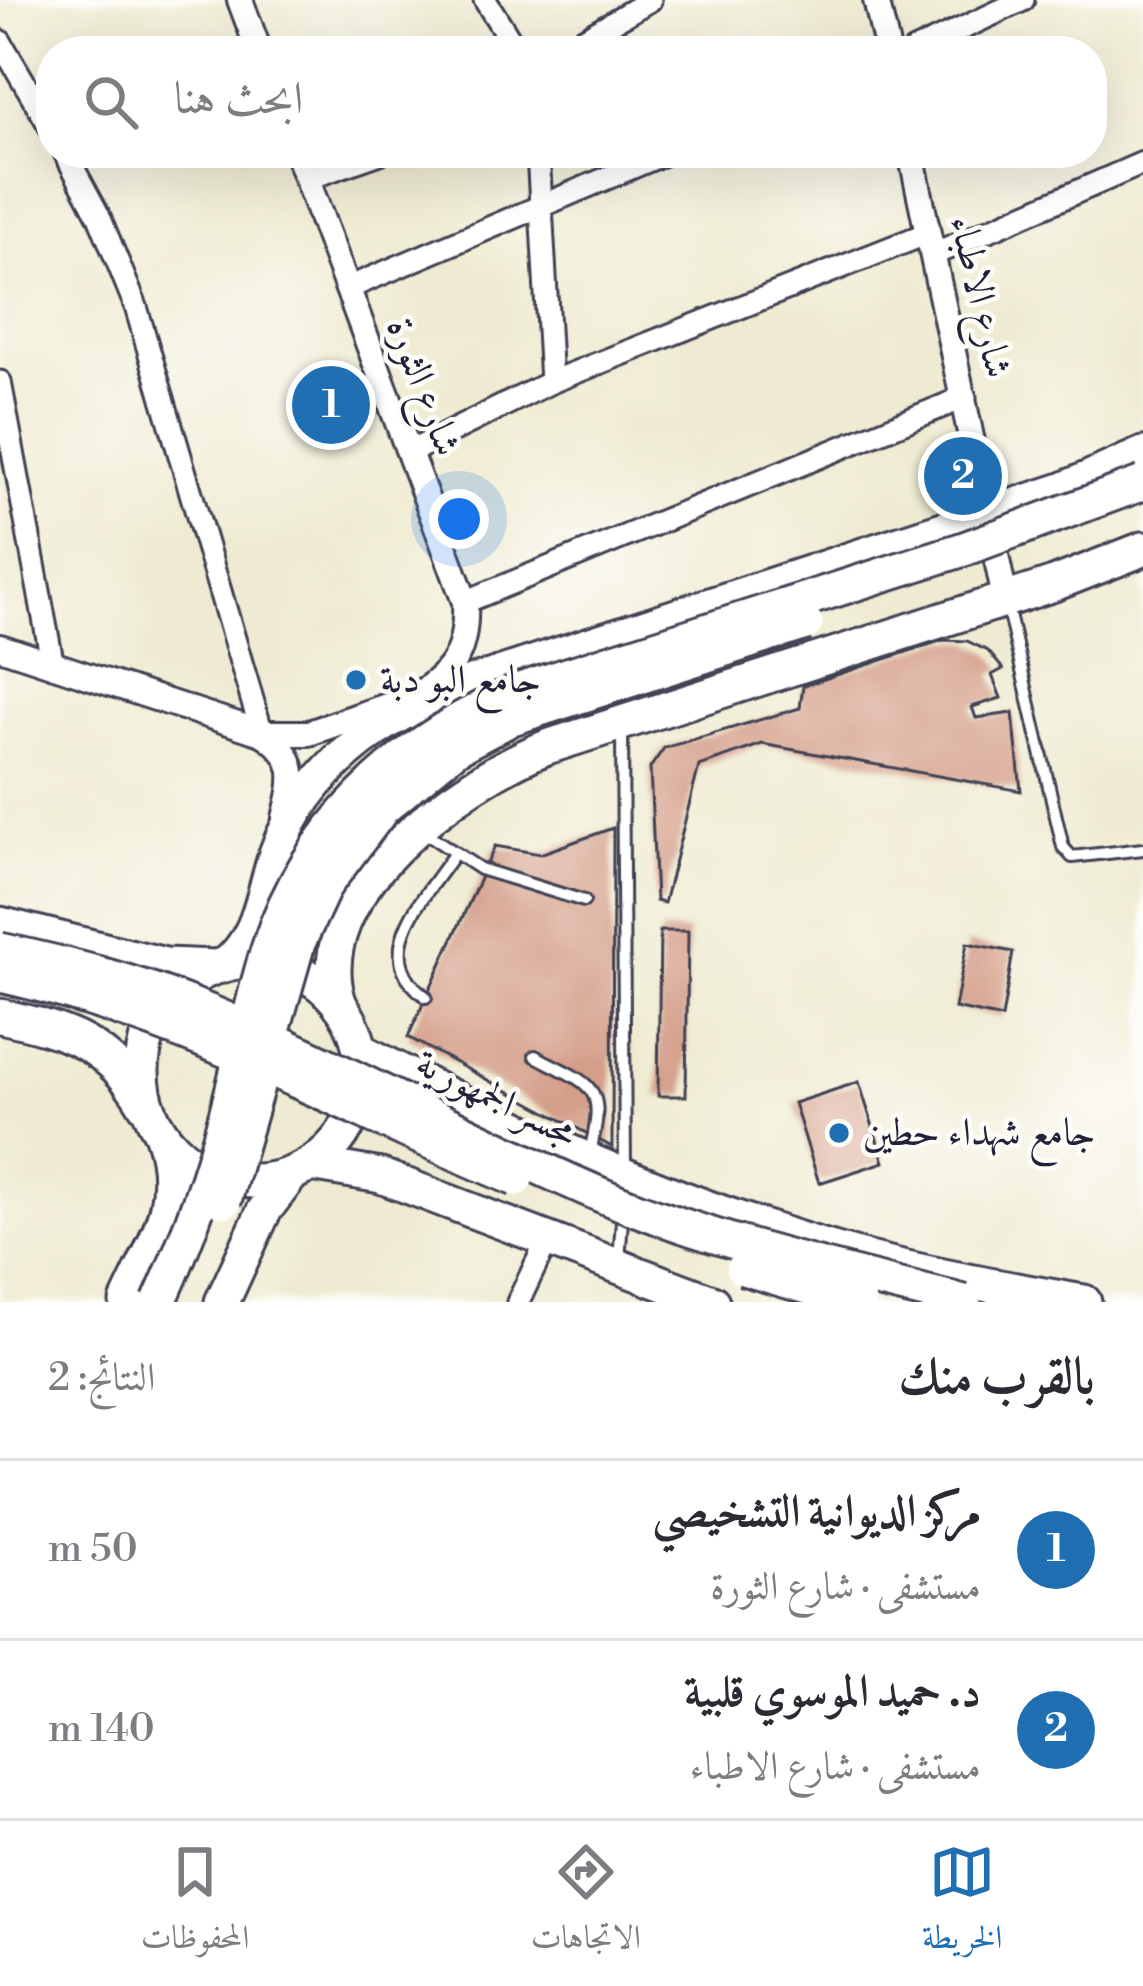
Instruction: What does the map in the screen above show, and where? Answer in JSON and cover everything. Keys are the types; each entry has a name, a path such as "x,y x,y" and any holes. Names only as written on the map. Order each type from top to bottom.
{"main road":[{"path":"127,1302 169,1203 174,1176 142,1077 148,1037 168,1001 182,987 240,953 252,935 287,827 339,759 382,724 456,688 1062,490 1143,454"},
{"path":"159,1302 215,1155 277,926 324,838 391,765 454,722 523,689 964,549 1143,483"},
{"path":"181,1302 238,1159 287,973 310,913 362,832 430,766 484,732 542,708 972,569 1143,507"},
{"path":"222,1302 264,1211 302,1168 339,1138 356,1106 360,1050 332,983 332,962 341,934 374,875 417,826 495,770 547,747 1143,549"},
{"path":"0,924 165,965 279,965 313,980 340,1005"},
{"name":"مجسر الجمهورية","path":"0,950 126,982 189,1004 320,1060 603,1196 715,1239 964,1302"},
{"name":"مجسر الجمهورية","path":"0,975 101,1001 165,1024 594,1215 707,1257 859,1302"},
{"path":"0,1016 77,1038 100,1051 136,1090 157,1125 188,1161 220,1177 257,1181 302,1168 381,1176 700,1300"},
{"path":"360,1050 625,1177 848,1253 1084,1302"}],"street":[{"path":"240,0 253,36"},
{"path":"485,0 508,36"},
{"path":"589,36 650,0"},
{"path":"876,0 884,36"},
{"path":"946,36 1022,0"},
{"path":"0,41 36,102"},
{"path":"410,452 551,382 1143,163"},
{"path":"73,168 99,216 136,308 262,733 288,754 293,774 275,856"},
{"name":"شارع الثورة","path":"303,168 465,602 466,631 457,661 439,681 382,724"},
{"path":"307,179 338,168"},
{"path":"540,168 551,382"},
{"path":"348,288 628,168"},
{"name":"شارع الاطباء","path":"914,168 1005,598"},
{"path":"0,382 53,666"},
{"path":"465,602 965,397"},
{"path":"0,647 262,733 309,733 412,697 456,688"},
{"path":"518,1302 548,1239"}],"lane":[{"path":"1005,598 1063,847 1072,856 1143,849"},
{"path":"619,1269 625,1177 622,724"},
{"path":"417,826 490,873 584,901"},
{"path":"426,997 404,974 399,949 408,924 454,854"},
{"path":"535,1055 593,1092 598,1114 589,1159"}],"building":[{"path":"943,640 967,641 988,651 1003,669 992,675 1001,698 972,707 976,718 1013,713 1021,791 762,744 699,766 664,903 656,901 650,768 664,748 800,708 803,686"},
{"path":"613,828 612,1147 408,1037 495,846 540,854"},
{"path":"660,931 688,931 686,1096 658,1096"},
{"path":"967,943 1013,952 1002,1018 955,1008"},
{"name":"جامع شهداء حطين","path":"859,1082 884,1162 819,1183 794,1103"}],"place":[{"name":"مركز الديوانية التشخيصي","path":"331,405"},
{"name":"د. حميد الموسوي قلبية","path":"963,476"},
{"name":"جامع البو دبة","path":"356,680"},
{"name":"جامع شهداء حطين","path":"839,1133"}]}
